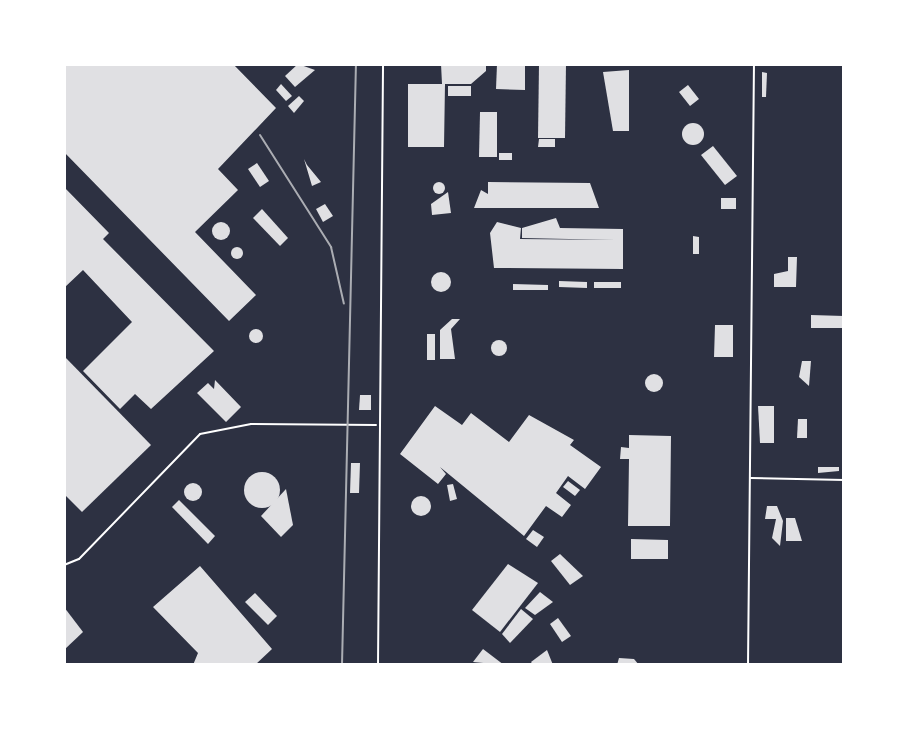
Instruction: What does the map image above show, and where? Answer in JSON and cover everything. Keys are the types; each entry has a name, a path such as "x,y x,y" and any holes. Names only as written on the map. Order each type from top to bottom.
{"lane":[{"path":"378,665 377,425 383,64"},
{"path":"748,665 754,64"},
{"path":"64,565 79,559 200,434 251,424 377,425"},
{"path":"750,478 844,480"}],"building":[{"path":"64,64 233,64 276,108 218,169 238,190 195,232 256,295 229,321 64,152"},
{"path":"298,64 315,70 295,87 285,76"},
{"path":"441,64 486,64 486,71 471,84 445,84 444,147 408,147 408,84 442,84"},
{"path":"497,64 525,64 525,90 496,89"},
{"path":"539,64 566,64 565,138 538,138"},
{"path":"629,70 629,131 613,131 603,72"},
{"path":"762,72 767,73 766,97 762,97"},
{"path":"281,84 292,96 286,101 276,90"},
{"path":"688,85 699,99 690,106 679,92"},
{"path":"448,86 471,86 471,96 448,96"},
{"path":"299,96 304,101 294,113 288,106"},
{"path":"480,112 497,112 497,157 479,157"},
{"path":"693,123 701,126 704,134 701,142 693,145 685,142 682,134 685,126"},
{"path":"539,139 555,139 555,147 538,147"},
{"path":"713,146 737,176 725,185 701,155"},
{"path":"499,153 512,153 512,160 499,160"},
{"path":"304,159 307,165 321,182 312,186"},
{"path":"257,163 269,181 260,187 248,169"},
{"path":"439,182 445,188 439,194 433,188"},
{"path":"488,182 590,183 599,208 474,208 481,190 488,194"},
{"path":"64,187 109,233 103,239 214,351 151,409 135,394 120,409 83,371 132,322 83,270 64,288"},
{"path":"448,192 451,213 432,215 431,204"},
{"path":"721,198 736,198 736,209 721,209"},
{"path":"325,204 333,216 323,222 316,209"},
{"path":"262,209 288,238 280,246 253,218"},
{"path":"556,218 560,228 623,229 623,269 494,268 490,233 497,222 521,228 520,239 616,240 522,238 522,228"},
{"path":"221,222 230,231 221,240 212,231"},
{"path":"693,236 699,237 699,254 693,254"},
{"path":"237,247 243,253 237,259 231,253"},
{"path":"788,257 797,257 796,287 774,287 774,274 788,271"},
{"path":"441,272 448,275 451,282 448,289 441,292 434,289 431,282 434,275"},
{"path":"559,281 587,282 587,288 559,287"},
{"path":"594,282 621,282 621,288 594,288"},
{"path":"513,284 548,285 548,290 513,290"},
{"path":"811,315 844,316 844,328 811,328"},
{"path":"452,319 460,319 451,329 455,359 440,359 440,330"},
{"path":"715,325 733,325 733,357 714,357"},
{"path":"256,329 263,336 256,343 249,336"},
{"path":"427,334 435,334 435,360 427,360"},
{"path":"496,340 502,340 507,348 505,354 496,356 491,351 491,345"},
{"path":"64,356 151,445 82,512 64,494"},
{"path":"802,361 811,361 809,386 799,377"},
{"path":"654,374 663,383 654,392 645,383"},
{"path":"215,380 241,407 226,422 197,393 208,383 214,389"},
{"path":"360,395 371,395 371,410 359,410"},
{"path":"435,406 462,425 471,413 509,442 529,415 574,440 570,445 601,467 585,489 568,476 556,493 571,505 562,517 546,506 524,536 440,467 446,474 438,484 400,454"},
{"path":"758,406 774,406 774,443 760,443"},
{"path":"798,419 807,419 807,438 797,438"},
{"path":"629,435 671,436 670,526 628,526 629,459 620,459 621,447 629,448"},
{"path":"351,463 360,463 359,493 350,493"},
{"path":"818,467 839,467 839,471 818,473"},
{"path":"262,472 275,477 280,490 275,503 262,508 249,503 244,490 249,477"},
{"path":"568,481 580,490 575,496 563,487"},
{"path":"189,483 197,483 202,492 200,499 189,501 184,496 184,488"},
{"path":"453,484 457,499 450,501 447,485"},
{"path":"286,489 293,525 281,537 261,516"},
{"path":"421,496 428,499 431,506 428,513 421,516 414,513 411,506 414,499"},
{"path":"179,500 215,536 208,544 172,507"},
{"path":"767,506 777,506 783,521 780,546 772,538 776,519 765,519"},
{"path":"786,518 795,518 802,541 786,541"},
{"path":"533,530 544,537 537,547 526,539"},
{"path":"631,539 668,540 668,559 631,559"},
{"path":"560,554 583,576 570,585 551,561"},
{"path":"508,564 538,583 500,632 472,610"},
{"path":"200,566 272,649 255,665 193,665 198,653 153,607"},
{"path":"540,592 553,602 535,615 525,608"},
{"path":"255,593 277,616 268,625 245,602"},
{"path":"64,607 83,632 64,650"},
{"path":"521,609 533,619 510,643 502,634"},
{"path":"558,618 571,636 562,642 550,624"},
{"path":"483,649 504,665 473,662"},
{"path":"547,650 553,665 533,665 531,662"},
{"path":"619,658 634,659 639,665 617,665"}],"railway":[{"path":"342,665 356,64"},
{"path":"260,135 331,247 344,304"}]}
